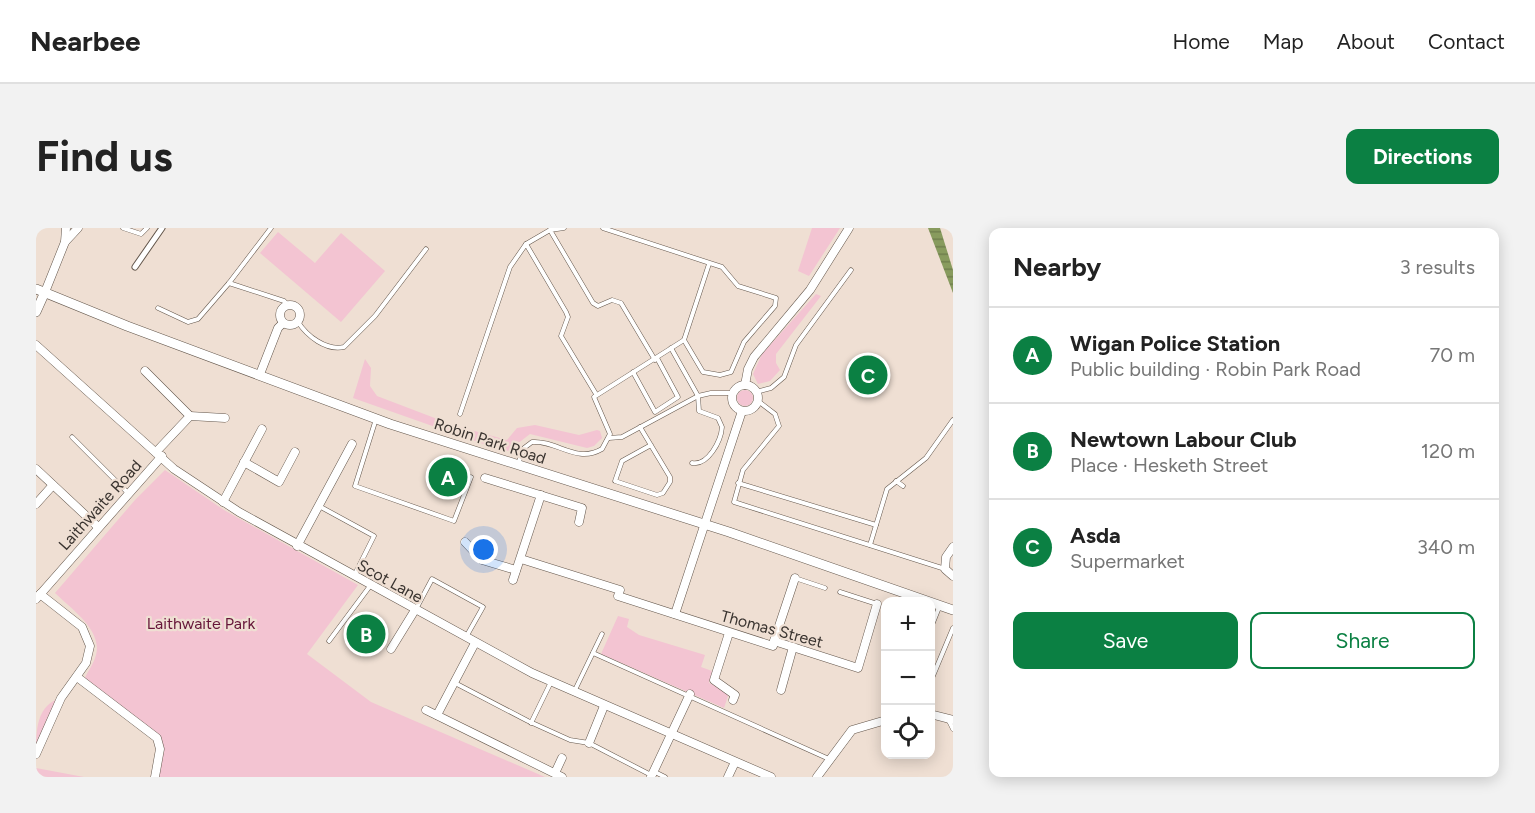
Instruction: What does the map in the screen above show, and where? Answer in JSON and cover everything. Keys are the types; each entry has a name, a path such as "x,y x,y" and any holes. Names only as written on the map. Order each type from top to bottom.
{"street":[{"path":"65,242 66,228"},
{"path":"36,312 41,290 65,242 78,228"},
{"path":"135,267 162,228"},
{"path":"745,384 748,369 754,357 810,290 849,228"},
{"name":"Robin Park Road","path":"41,290 127,326 376,418 518,466 704,524 953,610"},
{"path":"289,306 298,309 298,322 289,325 283,323 280,317 281,311 289,306"},
{"path":"260,374 278,328 283,323"},
{"name":"Scot Lane","path":"36,345 174,469 223,502 297,546 465,638 551,682 771,777"},
{"path":"145,371 190,416 225,418"},
{"path":"745,384 756,392 758,401 750,410 742,411 733,405 732,393 737,387 745,384"},
{"path":"675,614 742,411"},
{"name":"Laithwaite Road","path":"38,597 97,526 129,494 190,416"},
{"path":"223,502 262,429"},
{"path":"297,546 352,444"},
{"path":"244,462 279,482 295,452"},
{"path":"36,469 97,526"},
{"path":"485,478 582,508 579,522"},
{"path":"36,504 53,485"},
{"path":"513,580 541,495"},
{"path":"465,542 482,560 516,570"},
{"path":"953,547 946,557 945,569 953,576"},
{"name":"Thomas Street","path":"521,559 620,590 618,596 729,633 773,646 774,641 860,671 877,604"},
{"path":"774,641 795,578"},
{"path":"36,754 52,714 89,655 86,632 38,597"},
{"name":"Robin Park Road","path":"940,604 953,602"},
{"path":"391,649 415,610"},
{"path":"729,633 714,680 735,695 733,700"},
{"path":"436,715 475,643"},
{"path":"781,690 793,647"},
{"path":"77,677 157,738 160,749 155,777"},
{"path":"652,774 690,694"},
{"path":"589,743 604,706"},
{"path":"426,710 559,775 562,758"},
{"path":"935,715 951,719"},
{"path":"817,777 852,730 881,721"},
{"path":"728,777 735,762"}],"lane":[{"path":"123,228 141,234 147,228"},
{"path":"158,308 188,322 198,319 271,228"},
{"path":"460,414 510,267 526,244 550,230 564,228"},
{"path":"603,228 722,267 738,286 776,298 777,301 749,334 731,372 727,374 703,372 684,340"},
{"path":"550,230 593,303 598,306 612,300 621,303 678,397 655,412 633,372"},
{"path":"526,244 568,317 561,336 597,394"},
{"path":"298,322 312,339 330,346 344,347 375,316 426,249"},
{"path":"518,466 524,448 532,442 586,455 602,449 609,438 610,430 594,400 597,394 684,340 709,264"},
{"path":"756,392 771,388 784,377 795,345 851,270"},
{"path":"229,283 284,301 289,306"},
{"path":"671,348 698,396 699,411 718,418 722,432 707,460 701,464 692,463"},
{"path":"609,438 622,437 698,396 711,393 732,393"},
{"path":"758,401 775,414 779,426 743,470 734,502 945,569"},
{"path":"376,418 355,486 454,521 471,477"},
{"path":"870,545 887,489 926,458 953,420"},
{"path":"640,427 651,445 670,477 670,482 663,493 657,495 615,481 622,461 651,445"},
{"path":"72,437 129,494"},
{"path":"896,481 903,486"},
{"path":"738,483 876,525"},
{"path":"319,506 374,536 354,576"},
{"path":"795,578 825,588"},
{"path":"415,610 432,579 483,606 465,638"},
{"path":"329,641 370,586"},
{"path":"840,592 877,604"},
{"path":"935,617 940,604"},
{"path":"935,671 953,628"},
{"path":"574,693 602,634"},
{"path":"593,653 690,694 829,759"},
{"path":"531,723 551,682"},
{"path":"455,683 531,723 570,740 589,743 652,774 665,777"},
{"path":"951,719 953,729"}],"green space":[{"path":"812,228 840,228 809,276 798,271"},
{"path":"278,232 315,263 341,233 385,271 341,322 260,253"},
{"path":"816,294 821,296 776,354 776,363 780,370 770,381 758,384 753,374 762,354"},
{"path":"365,359 371,368 370,386 377,396 453,425 507,440 517,428 535,425 579,435 597,430 600,431 602,438 594,446 587,448 530,434 508,451 492,447 353,398"},
{"path":"745,390 751,392 753,398 751,404 745,406 739,404 737,398 739,392"},
{"name":"Laithwaite Park","path":"165,470 224,510 358,585 307,654 371,702 545,777 159,777 164,750 161,739 85,678 96,655 95,637 84,620 55,593 135,500"},
{"path":"618,616 629,619 627,627 639,635 705,655 701,667 712,671 709,683 725,690 728,696 724,708 601,654"},
{"path":"61,698 36,754 37,728 42,713 53,701"},
{"path":"36,768 84,777 36,777"}],"shaded area":[{"path":"928,228 940,228 953,270 953,293"}],"place":[{"name":"Asda","path":"868,375"},
{"name":"Wigan Police Station","path":"448,477"},
{"name":"Newtown Labour Club","path":"366,634"}]}
